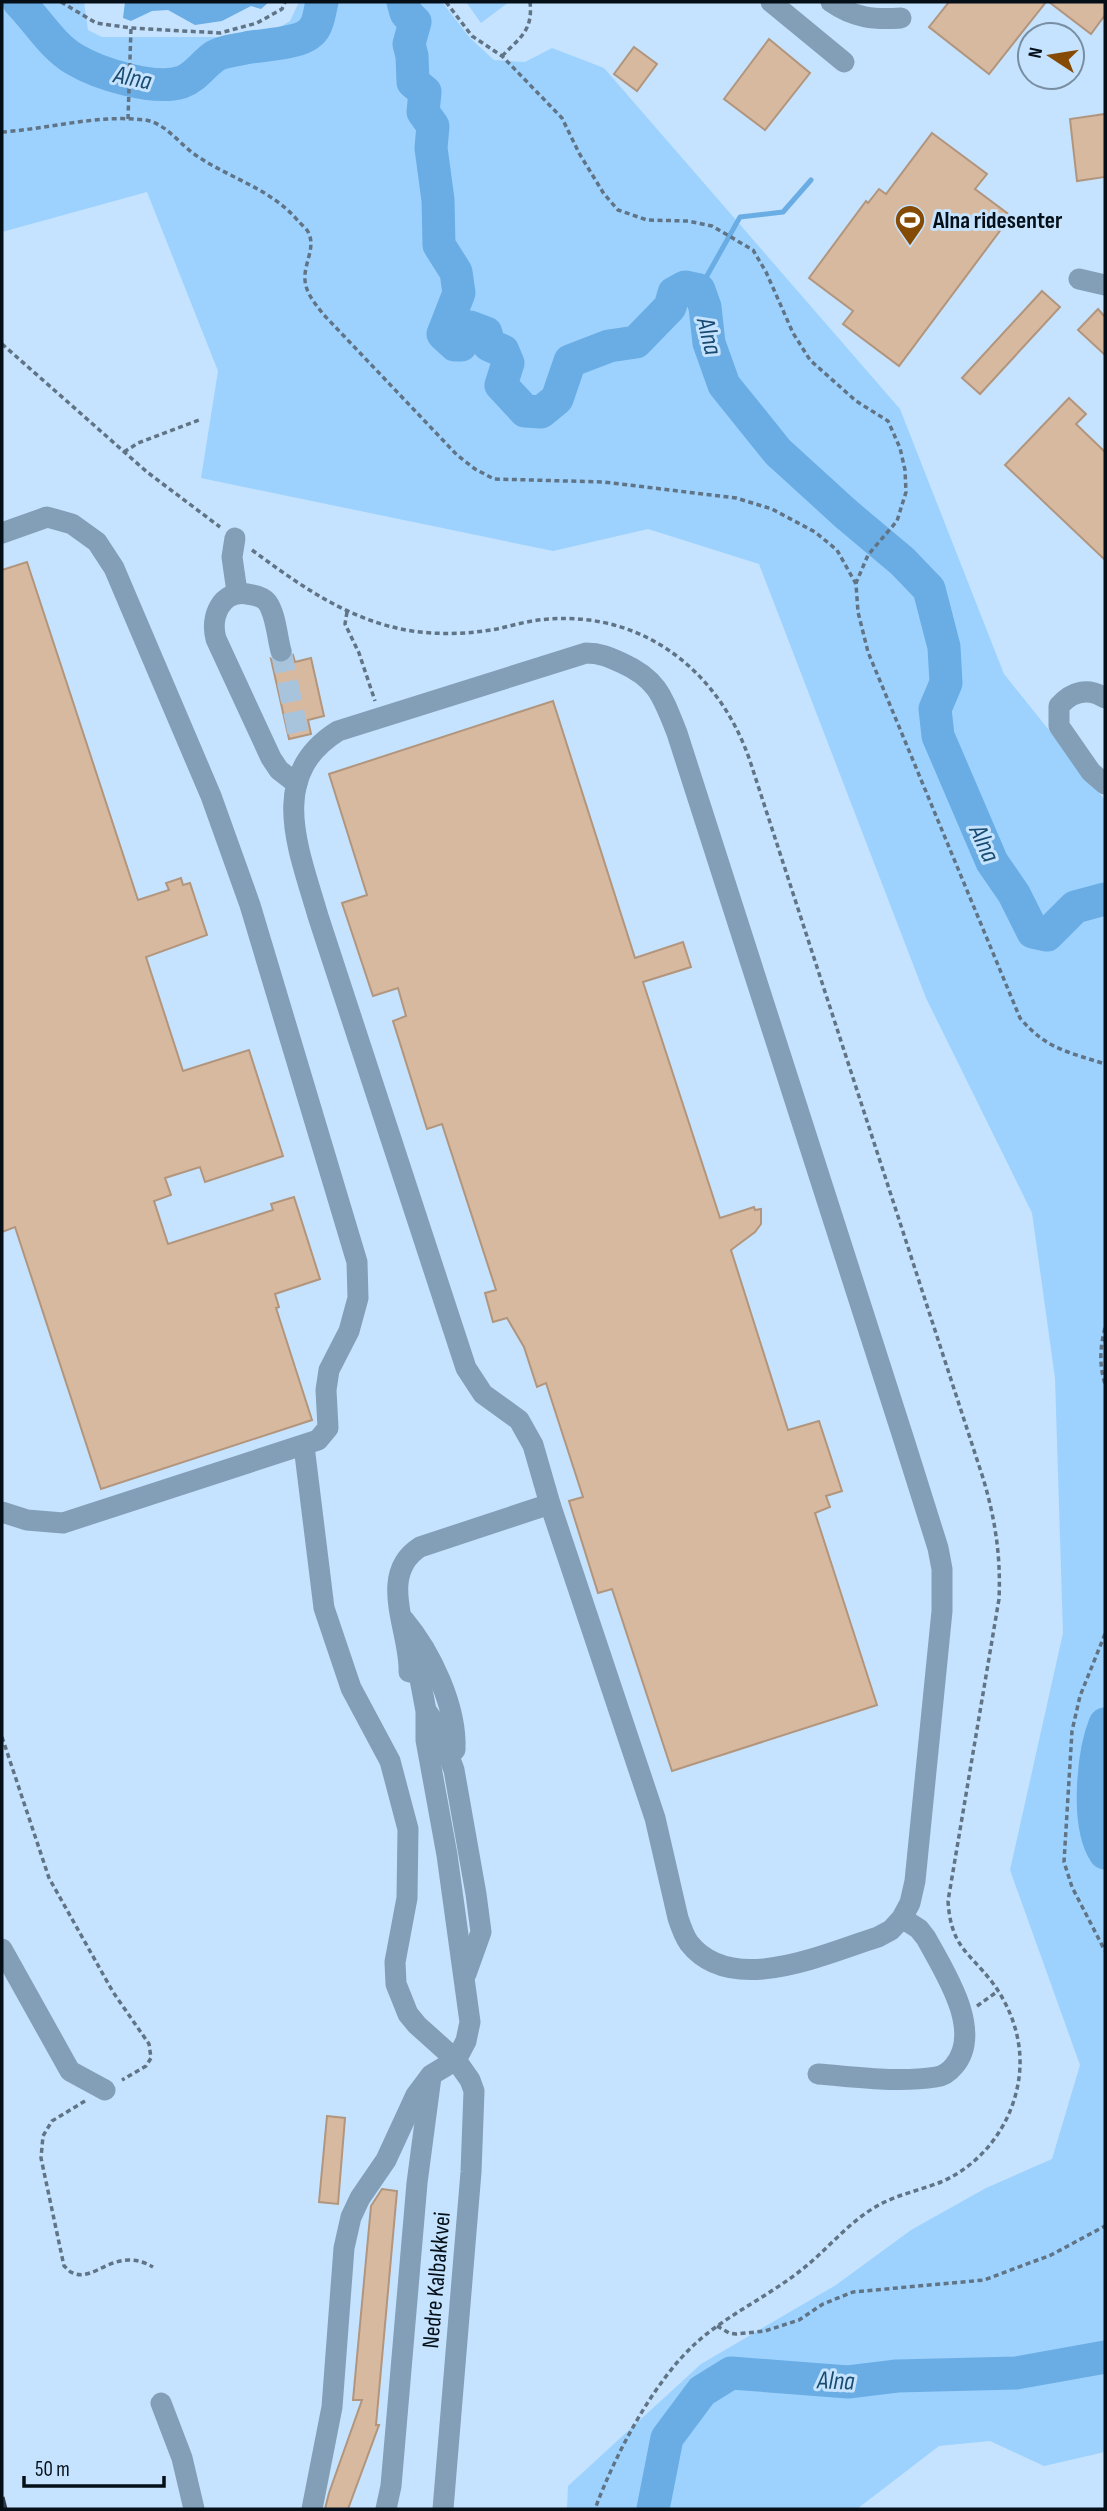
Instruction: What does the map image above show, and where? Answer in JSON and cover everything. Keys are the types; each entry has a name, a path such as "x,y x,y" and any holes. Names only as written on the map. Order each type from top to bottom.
{"street":[{"path":"771,2 844,62"},
{"path":"831,2 852,15 874,20 901,18"},
{"path":"1079,279 1105,285"},
{"path":"2,533 47,517 72,524 97,542 114,568 211,796 250,905 357,1262 358,1298 349,1331 329,1370 326,1390 328,1428 318,1440 63,1523 27,1520 2,1512"},
{"path":"235,538 232,557 237,592"},
{"path":"281,651 266,600 256,595 237,592 224,599 214,620 216,639 271,758 279,770 297,784"},
{"path":"586,653 607,656 640,671 657,690 666,706 677,733 940,1558 940,1651 926,1758 915,1881 910,1903 902,1917 891,1930 878,1937 790,1965 763,1970 733,1968 717,1963 689,1943 678,1919 655,1818 545,1505 526,1428 511,1412 483,1394 466,1368 318,916 297,844 293,819 297,784 305,760 322,741 338,731 586,653"},
{"path":"1105,698 1097,693 1081,691 1067,697 1059,706 1059,726 1091,772 1105,785"},
{"path":"299,737 305,760"},
{"name":"Nedre Kalbakkvei","path":"304,1446 324,1608 352,1688 390,1762 408,1829 407,1898 395,1962 396,1984 408,2014 456,2060 474,2091 474,2131 443,2509"},
{"path":"426,1740 416,1715 410,1688 410,1661 399,1615 398,1590 401,1572 411,1555 420,1547 545,1505"},
{"path":"399,1615 435,1665 456,1742 454,1770"},
{"path":"312,2509 332,2407 345,2248 351,2217 360,2198 387,2160 416,2095 431,2075 456,2060 466,2041 470,2022 447,1855 426,1740 426,1711 420,1679 410,1661"},
{"path":"426,1711 438,1727 454,1770 481,1932 465,1978"},
{"path":"818,2074 881,2079 939,2077 959,2061 963,2051 965,2028 957,1999 926,1938 919,1929 902,1917"},
{"path":"2,1952 70,2071 105,2090"},
{"path":"386,2509 391,2486 417,2183 431,2075"},
{"path":"161,2403 181,2458 194,2509"}],"path":[{"path":"61,2 96,23 131,28 220,33 257,23 282,9 285,2"},
{"path":"446,2 472,36 502,56 562,118 579,153 604,194 618,210 647,220 688,221 712,226 753,250 766,272 793,333 810,360 856,401 887,421 900,448 906,492 897,521 868,555 856,584"},
{"path":"502,56 523,35 531,18 530,2"},
{"path":"128,119 131,28"},
{"path":"2,132 81,122 128,119 148,121 163,128 198,156 261,190 292,213 310,234 310,252 304,276 309,296 323,314 448,445 475,469 494,479 604,482 736,498 772,509 815,531 836,550 856,584 868,652 1020,1018 1034,1035 1055,1048 1105,1064"},
{"path":"2,344 124,452 235,538 311,592 347,612 399,628 443,633 484,631 550,619 583,620 615,626 657,643 691,667 717,695 738,728 993,1516 1000,1570 999,1599 948,1901 958,1942 998,1991 1014,2025 1020,2065 1018,2088 1008,2116 986,2150 973,2162 952,2176 893,2198 872,2209 802,2270 762,2299 717,2326 684,2354 657,2390 618,2457 595,2509"},
{"path":"124,452 138,443 202,419"},
{"path":"347,612 346,626 359,653 380,719"},
{"path":"1105,1328 1101,1344 1101,1371 1105,1384"},
{"path":"1105,1634 1080,1696 1072,1731 1064,1862 1072,1887 1105,1951"},
{"path":"986,2001 998,1991"},
{"path":"717,2326 736,2334 765,2331 799,2320 823,2304 853,2292 984,2280 1051,2255 1105,2226"}],"shaded area":[{"path":"2,2 84,2 88,30 102,37 263,37 290,21 299,2 442,2 470,38 494,60 525,62 552,48 604,68 900,409 1004,674 1105,800 1105,2452 1044,2466 990,2441 939,2446 857,2509 567,2509 568,2486 701,2364 836,2285 911,2230 986,2188 1052,2159 1080,2065 1010,1870 1063,1633 1055,1378 1032,1213 926,998 759,564 648,529 553,551 201,478 218,371 147,192 2,232"},
{"path":"125,2 269,2 261,9 251,6 222,21 195,25 168,10 152,11 131,21 123,18"},
{"path":"466,2 509,2 481,23"}],"building":[{"path":"949,2 1046,2 1031,21 1016,21 1016,40 989,74 929,27"},
{"path":"1049,2 1105,2 1105,15 1091,34 1086,30 1086,21 1074,21"},
{"path":"769,39 810,73 765,130 724,99"},
{"path":"634,47 657,64 637,91 614,74"},
{"path":"1105,114 1105,177 1077,181 1070,119"},
{"name":"Alna ridesenter","path":"932,133 987,174 975,189 1011,216 899,366 843,324 853,311 809,278 866,201 868,203 879,189 886,194"},
{"path":"1042,291 1060,307 980,394 962,378"},
{"path":"1098,309 1105,317 1105,355 1078,330"},
{"path":"1069,398 1086,414 1076,424 1105,452 1105,560 1005,465"},
{"path":"27,562 138,900 169,890 166,883 181,878 183,885 190,883 207,935 146,957 183,1071 249,1050 283,1156 205,1182 200,1167 165,1178 171,1195 154,1201 168,1244 273,1210 271,1204 294,1197 320,1279 275,1294 279,1307 276,1308 312,1420 101,1489 15,1227 2,1232 2,570"},
{"path":"293,655 295,662 311,658 324,716 308,720 311,734 289,739 271,659 283,664"},
{"path":"553,701 635,958 683,942 691,967 643,982 720,1218 754,1207 755,1210 761,1209 761,1224 755,1232 731,1250 788,1430 819,1421 842,1491 826,1496 830,1507 815,1513 877,1705 672,1771 612,1589 598,1593 569,1501 583,1497 546,1383 537,1387 524,1347 507,1318 493,1322 485,1293 496,1290 442,1124 427,1129 393,1021 406,1016 398,988 373,996 342,903 367,895 329,774"},
{"path":"327,2116 345,2118 338,2204 319,2202"},
{"path":"382,2189 397,2191 376,2425 379,2425 348,2509 325,2509 362,2400 353,2400 371,2206"}],"waterway":[{"name":"Alna","path":"19,2 52,40 74,59 112,75 157,84 187,80 222,53 284,43 303,37 310,33 316,24 322,2"},
{"name":"Alna","path":"403,2 406,13 415,22 409,44 413,82 425,92 423,112 433,126 431,148 438,200 439,245 456,272 459,293 443,334 455,345 461,345 470,327 486,333 489,345 503,351 508,363 501,385 525,411 541,412 557,399 570,361 609,346 636,342 670,307 674,293 685,287 699,290 705,307 709,343 724,385 778,452 902,561 929,589 944,647 946,683 935,709 938,736 992,862 1014,894 1033,932 1047,935 1075,907 1105,899"},
{"path":"699,290 740,217 783,212 811,180"},
{"name":"Alna","path":"1105,1724 1097,1753 1093,1789 1095,1825 1105,1853"},
{"name":"Alna","path":"653,2509 667,2438 702,2391 731,2373 848,2382 897,2376 1016,2373 1105,2357"}],"tunnel":[{"path":"281,651 299,737"}],"railway":[{"path":"2,2497 5,2509"}],"place":[{"name":"Alna ridesenter","path":"910,247"}]}
